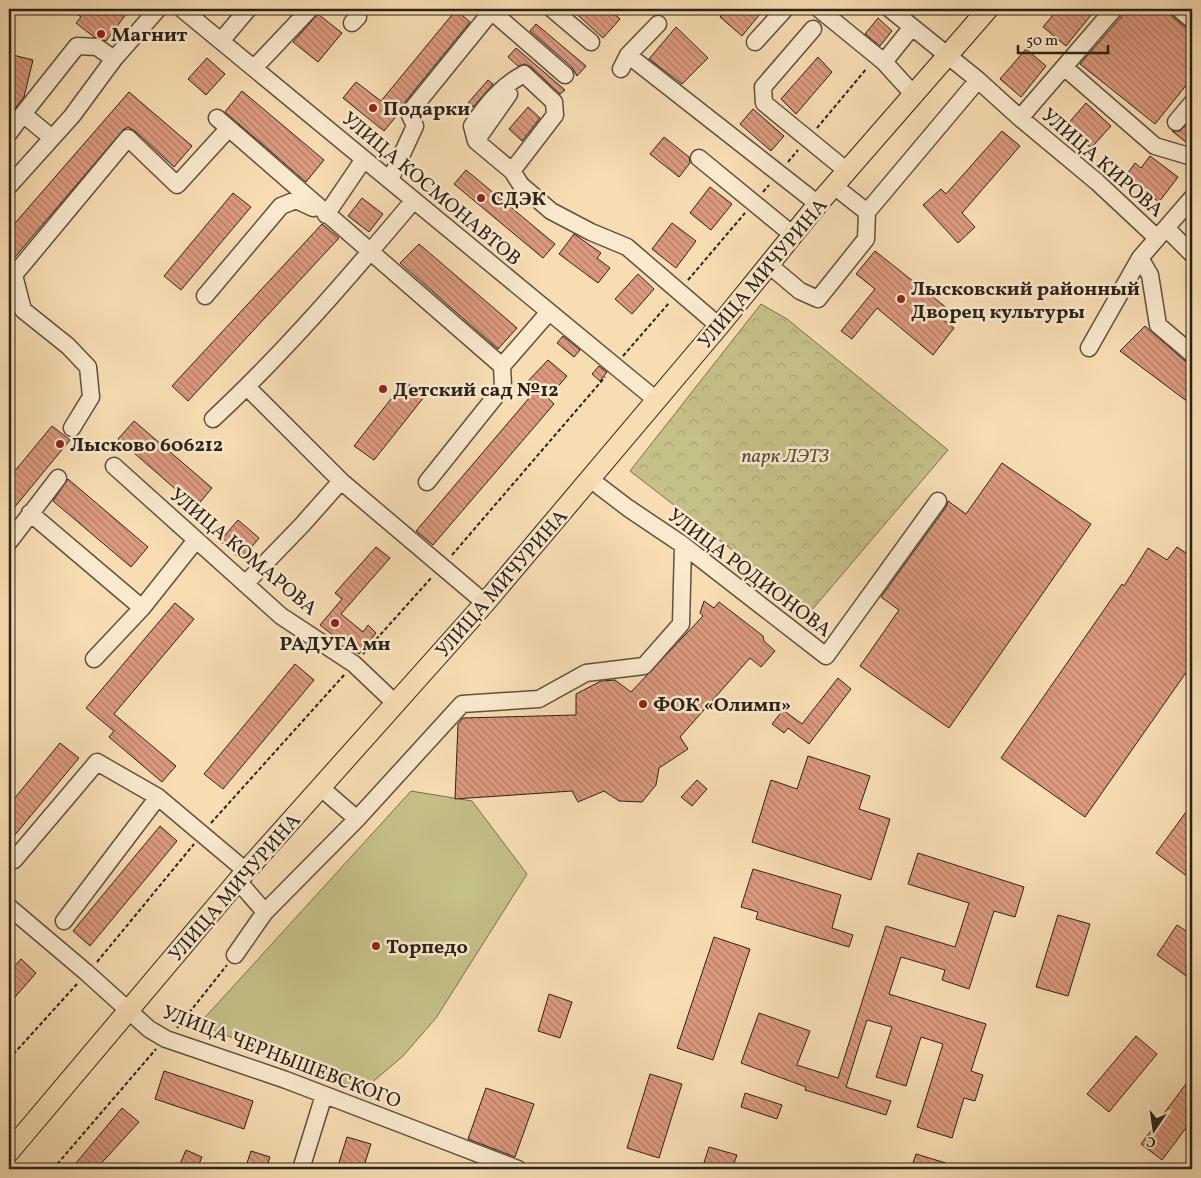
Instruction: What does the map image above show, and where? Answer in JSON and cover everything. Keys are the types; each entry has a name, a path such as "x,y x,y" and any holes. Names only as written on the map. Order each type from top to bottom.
{"main road":[{"name":"УЛИЦА МИЧУРИНА","path":"9,1152 242,876 485,603 656,399 720,326 818,204 988,9"}],"street":[{"path":"9,186 72,116 114,59 158,9"},
{"name":"УЛИЦА КОСМОНАВТОВ","path":"182,9 656,399"},
{"path":"221,41 248,9"},
{"path":"254,68 310,9"},
{"path":"552,9 591,42"},
{"path":"755,42 785,9"},
{"path":"819,9 884,62 914,95"},
{"path":"890,9 948,56"},
{"path":"1020,118 1114,9"},
{"path":"1180,9 1192,20"},
{"path":"390,180 415,126 409,113 490,10 565,75"},
{"path":"658,24 624,62 818,204"},
{"path":"884,62 912,27"},
{"path":"813,29 763,87 764,103 847,171"},
{"path":"9,133 77,46 97,47 114,59"},
{"name":"УЛИЦА КИРОВА","path":"948,56 1097,182 1192,254"},
{"path":"1064,67 1155,146 1192,157"},
{"path":"512,171 555,114 554,102 524,74 510,82 479,115 472,126 476,141 512,171 522,185 551,211 591,232 627,247 720,326"},
{"path":"769,265 800,291 818,299 866,239 867,212 978,80"},
{"path":"1176,122 1192,103"},
{"path":"22,114 52,138"},
{"path":"72,428 92,397 88,367 68,346 23,310 11,276 128,138 176,185 222,123 502,366"},
{"path":"326,215 364,158"},
{"path":"699,158 793,236"},
{"path":"834,186 867,212"},
{"path":"1089,348 1140,258 1192,198"},
{"path":"205,296 281,206 296,200 326,215"},
{"path":"213,419 247,387 370,252 414,200"},
{"path":"1140,258 1150,276 1158,325 1192,354"},
{"path":"427,482 503,387 502,366 549,312"},
{"path":"247,387 341,481 485,603"},
{"name":"УЛИЦА КОМАРОВА","path":"114,466 281,616 354,664 395,703"},
{"path":"9,542 58,478"},
{"name":"УЛИЦА РОДИОНОВА","path":"590,479 628,508 683,545 826,656 938,501"},
{"path":"245,584 341,481"},
{"path":"30,513 142,608"},
{"path":"94,659 142,608 196,540"},
{"path":"235,955 265,912 357,819 462,704 539,699 586,673 644,666 681,624 683,545"},
{"path":"14,860 96,762 158,797 242,876 265,912"},
{"path":"320,787 357,819"},
{"path":"64,921 158,797"},
{"name":"УЛИЦА ЧЕРНЫШЕВСКОГО","path":"9,907 149,1029 166,1039 324,1094 518,1169"},
{"path":"301,1169 324,1094"}],"path":[{"path":"171,1034 235,955"},
{"path":"53,1169 161,1043"}],"green space":[{"name":"парк ЛЭТЗ","path":"761,304 787,319 948,450 811,611 630,471"},
{"name":"Торпедо","path":"411,791 472,801 527,874 436,1018 403,1056 362,1091 199,1024"}],"building":[{"name":"Магнит","path":"70,9 121,9 127,13 106,41 94,37 76,23 81,17"},
{"path":"571,9 609,9 620,19 603,38"},
{"path":"726,9 764,9 742,36 720,17"},
{"path":"1058,9 1096,9 1066,46 1043,27"},
{"path":"1124,9 1169,9 1173,17 1186,28 1192,30 1192,78 1155,124 1080,64 1122,16"},
{"path":"456,10 470,22 401,107 399,113 384,131 343,98 356,82 381,101"},
{"path":"318,14 342,33 318,62 293,42"},
{"path":"878,18 892,31 880,46 865,34"},
{"path":"536,24 586,66 577,76 572,67 530,31"},
{"path":"676,27 708,58 682,84 649,59"},
{"path":"516,48 565,90 560,94 531,67 525,64 518,66 508,57"},
{"path":"1026,49 1046,66 1021,97 1000,79"},
{"path":"9,54 33,60 24,97 13,111 9,110"},
{"path":"818,57 832,72 796,114 781,99"},
{"path":"207,58 225,74 206,95 188,79"},
{"path":"488,80 493,84 473,107 468,103"},
{"path":"242,91 324,160 306,182 225,112"},
{"path":"129,92 192,146 174,167 135,131 128,127 124,129 9,264 9,230"},
{"path":"1086,103 1111,126 1091,148 1066,126"},
{"path":"528,107 540,118 522,141 509,129"},
{"path":"753,109 784,136 771,151 740,124"},
{"path":"1192,118 1192,147 1172,131 1180,131"},
{"path":"1002,131 1020,146 962,213 975,227 958,243 923,205 941,189 946,194"},
{"path":"664,137 689,157 690,163 679,177 650,154"},
{"path":"1150,156 1178,177 1159,202 1125,177 1135,163 1141,168"},
{"path":"466,170 555,244 543,258 454,184"},
{"path":"710,187 732,204 711,230 690,213"},
{"path":"233,193 251,207 181,290 164,276"},
{"path":"362,198 383,214 369,232 348,216"},
{"path":"672,223 696,241 676,268 652,249"},
{"path":"322,224 339,238 188,401 172,386"},
{"path":"574,234 601,253 597,258 610,268 598,283 559,254"},
{"path":"419,244 517,328 498,349 400,263"},
{"name":"Лысковский районный Дворец культуры","path":"875,251 948,309 941,318 954,328 933,355 877,308 852,339 841,331 875,289 856,274"},
{"path":"638,274 654,289 632,314 615,299"},
{"path":"1145,326 1186,362 1192,364 1192,405 1120,351"},
{"path":"563,336 580,350 574,357 557,343"},
{"path":"548,360 567,376 548,398 554,404 433,545 416,531 536,390 528,381"},
{"path":"599,366 607,372 600,381 592,374"},
{"path":"405,381 424,397 374,460 354,446"},
{"path":"134,421 212,488 196,507 118,439"},
{"path":"52,426 70,440 9,514 9,478"},
{"path":"1002,463 1091,524 949,728 860,666 899,610 881,597 946,507 948,501 966,514"},
{"path":"68,479 148,547 131,567 53,501"},
{"path":"238,520 259,538 241,560 220,541"},
{"path":"376,547 390,558 341,614 363,632 368,625 376,633 359,654 336,635 335,637 320,625 342,599 335,593"},
{"path":"1177,547 1192,557 1192,664 1085,817 1001,758 1122,584 1124,586 1148,548 1167,560"},
{"name":"ФОК «Олимп»","path":"704,601 714,608 719,602 763,636 764,641 775,651 761,667 750,658 680,737 688,749 659,768 656,785 642,802 619,801 604,791 578,802 572,791 455,799 458,724 463,718 576,715 576,694 601,681 615,680 631,692 703,616 700,613"},
{"path":"175,603 194,619 114,714 176,766 162,782 109,737 114,731 86,708"},
{"path":"295,664 314,680 223,789 204,774"},
{"path":"838,678 851,689 809,744 788,728 784,733 772,724 783,710 802,724"},
{"path":"60,743 79,758 9,842 9,805"},
{"path":"808,756 870,776 859,809 890,819 871,880 752,842 771,780 797,789"},
{"path":"697,780 707,789 692,806 681,797"},
{"path":"1192,804 1192,880 1156,853"},
{"path":"160,826 177,841 90,946 73,931"},
{"path":"918,853 1024,887 1015,917 994,911 969,989 942,980 945,970 901,957 889,994 986,1024 971,1071 983,1075 975,1101 964,1098 952,1138 917,1127 943,1044 921,1037 906,1086 876,1077 892,1027 867,1020 846,1087 891,1101 886,1115 805,1090 806,1087 741,1063 759,1013 810,1031 797,1065 838,1078 886,926 955,947 969,903 908,884"},
{"path":"753,869 841,895 832,928 853,935 849,947 756,919 758,912 741,907"},
{"path":"1058,915 1090,924 1068,996 1036,987"},
{"path":"1177,925 1192,935 1192,980 1157,955"},
{"path":"714,937 750,949 713,1060 677,1048"},
{"path":"21,959 36,973 9,1004 9,972"},
{"path":"549,994 572,1002 560,1038 538,1031"},
{"path":"1136,1036 1157,1054 1109,1112 1087,1094"},
{"path":"164,1071 253,1101 244,1129 155,1099"},
{"path":"650,1074 682,1084 659,1158 627,1148"},
{"path":"1192,1076 1192,1120 1162,1160 1141,1144"},
{"path":"486,1088 534,1104 515,1157 468,1139"},
{"path":"745,1093 782,1105 777,1119 741,1107"},
{"path":"122,1108 139,1122 96,1169 71,1169"},
{"path":"347,1137 371,1144 363,1169 337,1169"},
{"path":"709,1147 737,1155 732,1169 702,1169"},
{"path":"186,1150 202,1157 197,1169 178,1169"},
{"path":"251,1151 270,1157 266,1169 245,1169"},
{"path":"916,1154 959,1167 959,1169 911,1169"}],"place":[{"name":"Магнит","path":"101,34"},
{"name":"Подарки","path":"373,108"},
{"name":"СДЭК","path":"481,198"},
{"name":"Лысковский районный Дворец культуры","path":"901,299"},
{"name":"Детский сад №12","path":"383,389"},
{"name":"Лысково 606212","path":"60,444"},
{"name":"РАДУГА мн","path":"335,623"},
{"name":"ФОК «Олимп»","path":"643,704"},
{"name":"Торпедо","path":"376,946"}]}
